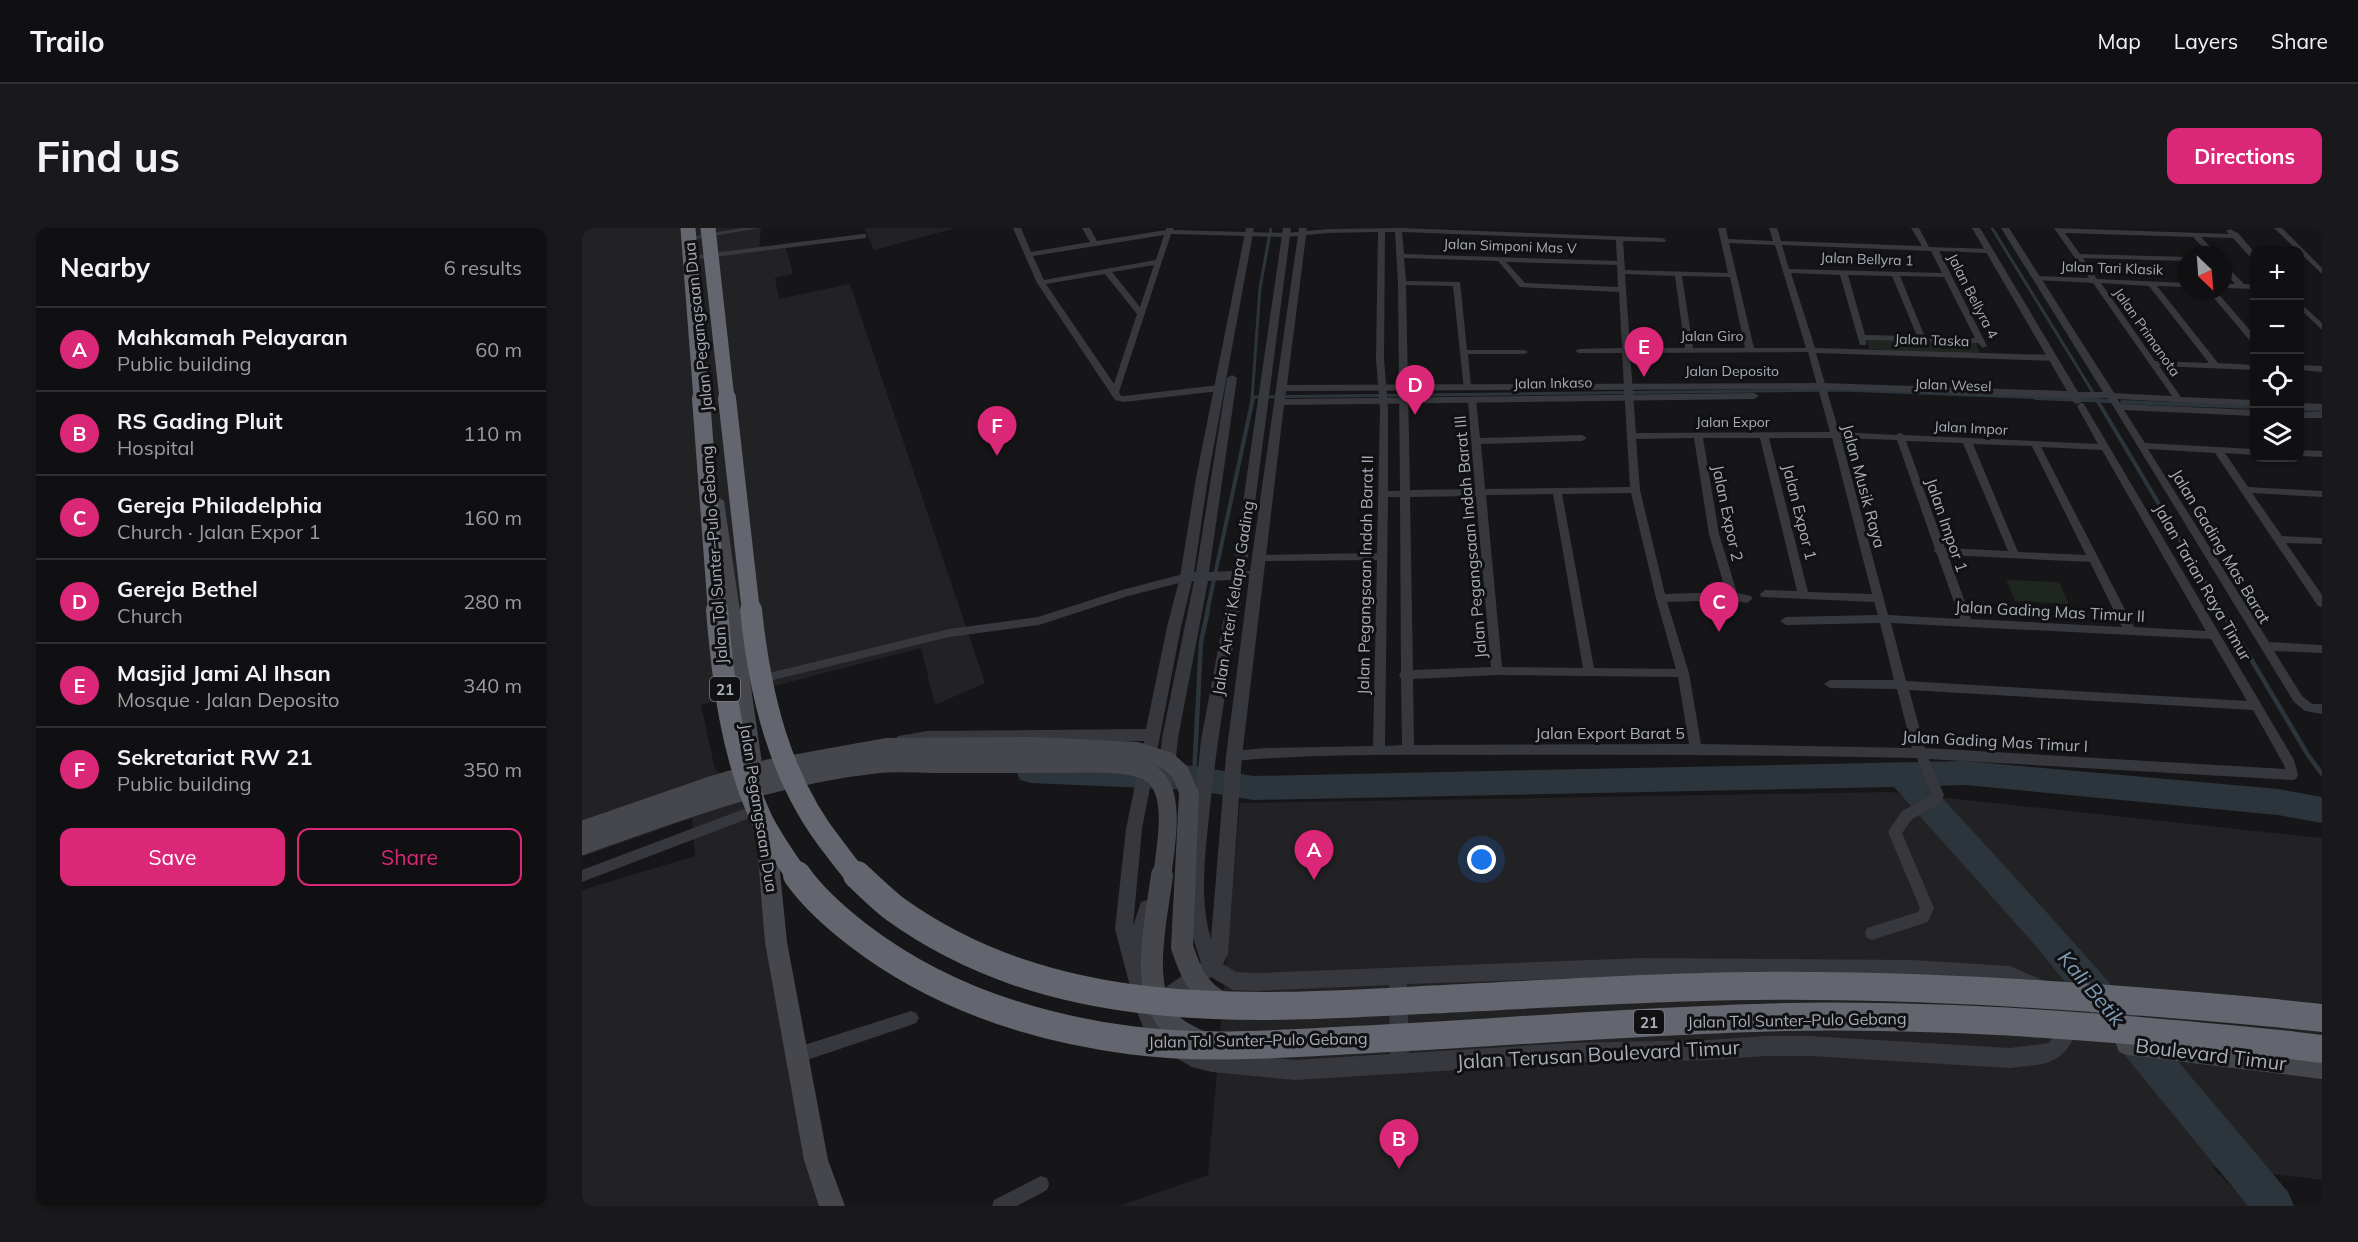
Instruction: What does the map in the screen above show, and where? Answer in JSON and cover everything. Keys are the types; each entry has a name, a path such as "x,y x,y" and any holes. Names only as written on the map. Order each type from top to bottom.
{"highway":[{"name":"Jalan Tol Sunter–Pulo Gebang","path":"708,228 755,648 761,686 776,739 808,812 840,858 890,906 955,945 1020,972 1070,986 1151,1001 1197,1006 1308,1006 1635,989 1772,986 1921,987 2110,998 2322,1016"},
{"name":"Jalan Tol Sunter–Pulo Gebang","path":"688,231 721,660 731,720 747,782 771,838 803,885 840,921 861,937 887,956 941,986 972,1000 1049,1025 1101,1036 1166,1043 1377,1039 1649,1022 1791,1017 1950,1019 2077,1025 2322,1049"}],"main road":[{"name":"Jalan Pegangsaan Dua","path":"688,231 725,573 752,765 761,799 771,864 776,942 816,1160 832,1206"},
{"path":"582,831 760,771 845,753 921,746 1121,749 1137,751 1168,761 1186,782 1189,793 1182,947 1197,984 1214,1000 1226,1004 1264,1009 1720,989 1916,989 2246,1008 2322,1016"},
{"name":"Boulevard Timur","path":"582,846 711,800 773,782 881,764 1121,766 1154,775 1166,799 1168,826 1151,961 1153,991 1168,1021 1186,1036 1198,1041 1264,1045 1323,1044 1734,1023 2065,1035 2322,1067"},
{"path":"582,823 752,765"},
{"path":"2246,1008 2255,1059"}],"street":[{"path":"688,231 756,228"},
{"path":"1017,228 1041,283 1118,398 1219,388"},
{"path":"1086,228 1094,243"},
{"path":"1577,228 1577,237"},
{"path":"1722,228 1750,350"},
{"name":"Jalan Musik Raya","path":"1773,228 1823,390 1921,757 1938,795 1907,815 1895,832 1927,908 1923,917 1872,933"},
{"name":"Jalan Bellyra 4","path":"1915,228 1947,275 1987,356"},
{"name":"Jalan Tarian Raya Timur","path":"1976,228 2292,768 2292,775"},
{"path":"2005,228 2107,396 2250,403"},
{"path":"2228,228 2250,252"},
{"path":"2278,228 2318,264 2322,272"},
{"name":"Jalan Pegangsaan Indah Barat II","path":"1379,750 1384,494 1383,395 1380,358 1382,229"},
{"path":"1030,254 1094,243 1112,237 1169,230 1209,232 1398,229 1662,240"},
{"path":"1398,229 1402,283 1405,675 1408,750"},
{"path":"1114,392 1169,230"},
{"name":"Jalan Arteri Kelapa Gading","path":"1211,967 1219,954 1234,761 1258,558 1282,395 1302,230"},
{"path":"2059,230 2155,231 2235,236"},
{"name":"Jalan Primanota","path":"2059,230 2178,399"},
{"path":"1256,231 1219,388 1198,577 1151,738 1134,829 1124,929 1145,1009 1169,997 1211,967 1233,981 1256,982 1643,967 1935,970 2010,975 2033,983 2052,996"},
{"path":"1133,957 1143,928 1161,815 1170,738 1256,231"},
{"name":"Jalan Arteri Kelapa Gading","path":"1211,967 1195,915 1195,874 1207,755 1239,575 1264,396 1282,231"},
{"path":"690,258 863,235"},
{"path":"2195,235 2205,246"},
{"name":"Jalan Export Barat 5","path":"1234,761 1265,753 1379,750 1696,749 1683,673 1661,598 1635,490 1627,391 1627,351 1620,238"},
{"path":"1724,241 1989,251"},
{"name":"Jalan Simponi Mas V","path":"1399,256 1621,262"},
{"path":"2077,256 2178,259"},
{"path":"1500,259 1522,285 1623,290"},
{"path":"1041,283 1158,262"},
{"path":"1107,270 1141,314"},
{"name":"Jalan Bellyra 1","path":"1786,271 1947,275"},
{"path":"1621,272 1733,275"},
{"path":"1843,272 1866,351"},
{"path":"1678,273 1689,350"},
{"path":"1895,274 1922,339"},
{"path":"2232,276 2241,286"},
{"name":"Jalan Tari Klasik","path":"2036,278 2178,284"},
{"path":"1402,283 1457,284 1467,388"},
{"path":"2151,283 2215,365"},
{"path":"2232,286 2250,287"},
{"path":"2220,300 2250,335"},
{"path":"2304,308 2322,328"},
{"path":"1861,337 1980,341"},
{"name":"Jalan Taska","path":"1809,350 2054,358"},
{"name":"Jalan Giro","path":"1579,351 1809,350"},
{"path":"1464,352 1524,352"},
{"path":"2152,363 2250,367"},
{"path":"2304,368 2322,369"},
{"path":"1403,395 1467,388 1562,392"},
{"name":"Jalan Inkaso","path":"1282,395 1403,395 1472,400 1562,392 1823,390"},
{"name":"Jalan Wesel","path":"1823,390 2078,400 2107,396"},
{"name":"Jalan Gading Mas Barat","path":"2107,396 2119,407 2298,699 2309,708 2322,709"},
{"name":"Jalan Pegangsaan Indah Barat III","path":"1472,400 1497,671"},
{"path":"2304,406 2322,407"},
{"path":"2119,407 2250,413"},
{"path":"2304,414 2322,416"},
{"name":"Jalan Expor 2","path":"1698,435 1714,534 1732,596"},
{"name":"Jalan Expor 1","path":"1764,435 1804,596"},
{"name":"Jalan Expor","path":"1632,436 1835,435"},
{"name":"Jalan Impor","path":"1835,435 1900,436 2106,447"},
{"name":"Jalan Impor 1","path":"1900,436 1967,623"},
{"path":"1475,441 1582,438"},
{"path":"1967,441 2014,554"},
{"path":"2035,444 2130,631"},
{"path":"2142,446 2250,452"},
{"path":"2217,450 2322,603"},
{"path":"2304,453 2322,454"},
{"path":"1384,494 1635,490"},
{"path":"2245,490 2322,494"},
{"path":"1557,491 1589,671"},
{"path":"2278,539 2322,542"},
{"path":"1940,550 2093,559"},
{"path":"1258,558 1382,556"},
{"path":"741,684 949,633 1039,621 1126,593 1198,577 1256,575"},
{"path":"1765,594 1878,598"},
{"path":"1661,598 1732,596 1747,599"},
{"name":"Jalan Gading Mas Timur II","path":"1786,621 1884,619 2215,635"},
{"path":"2265,646 2322,649"},
{"path":"1405,675 1497,671 1683,673"},
{"path":"1830,684 1902,685 2256,706"},
{"path":"752,765 849,745 927,737 1151,738"},
{"name":"Jalan Gading Mas Timur I","path":"1696,749 1921,757 2292,775"},
{"path":"582,876 761,799"},
{"path":"1398,975 1400,1064"},
{"name":"Jalan Terusan Boulevard Timur","path":"1145,1009 1152,1025 1171,1044 1192,1057 1212,1062 1295,1070 1570,1053 1707,1050 1766,1046 1810,1046 2010,1058 2043,1054 2055,1050 2065,1035"},
{"path":"798,1055 911,1018"},
{"path":"1000,1206 1041,1184"}],"shaded area":[{"path":"582,228 761,228 759,251 786,248 793,274 775,278 779,299 850,284 985,683 935,705 921,648 701,705 715,769 758,809 806,1118 843,1206 582,1206 582,890 695,856 692,818 582,857"},
{"path":"864,228 956,228 874,250"},
{"path":"1867,340 1976,343 1981,355 1869,349"},
{"path":"2006,580 2059,582 2069,604 2015,601"},
{"path":"1890,792 2322,838 2322,1180 2212,1167 2250,1206 1119,1206 1208,1175 1240,803"}],"waterway":[{"path":"1252,399 1260,288 1271,228"},
{"path":"1992,228 2097,399"},
{"path":"1253,397 1843,390 2073,399"},
{"path":"1207,612 1253,398"},
{"path":"2036,398 2097,400"},
{"path":"2097,400 2112,401"},
{"path":"2097,400 2223,612"},
{"path":"2122,402 2250,407"},
{"path":"2304,409 2322,410"},
{"path":"1194,778 1201,642 1208,610"},
{"path":"2222,610 2308,755 2322,774"},
{"path":"1031,771 1194,778 1253,788 1965,773 2278,802 2322,810"},
{"name":"Kali Betik","path":"1902,775 2046,933 2184,1095 2274,1206"}],"place":[{"name":"Masjid Jami Al Ihsan","path":"1644,377"},
{"name":"Gereja Bethel","path":"1415,415"},
{"name":"Sekretariat RW 21","path":"997,456"},
{"name":"Gereja Philadelphia","path":"1719,632"},
{"name":"Mahkamah Pelayaran","path":"1314,880"},
{"name":"RS Gading Pluit","path":"1399,1169"}]}
